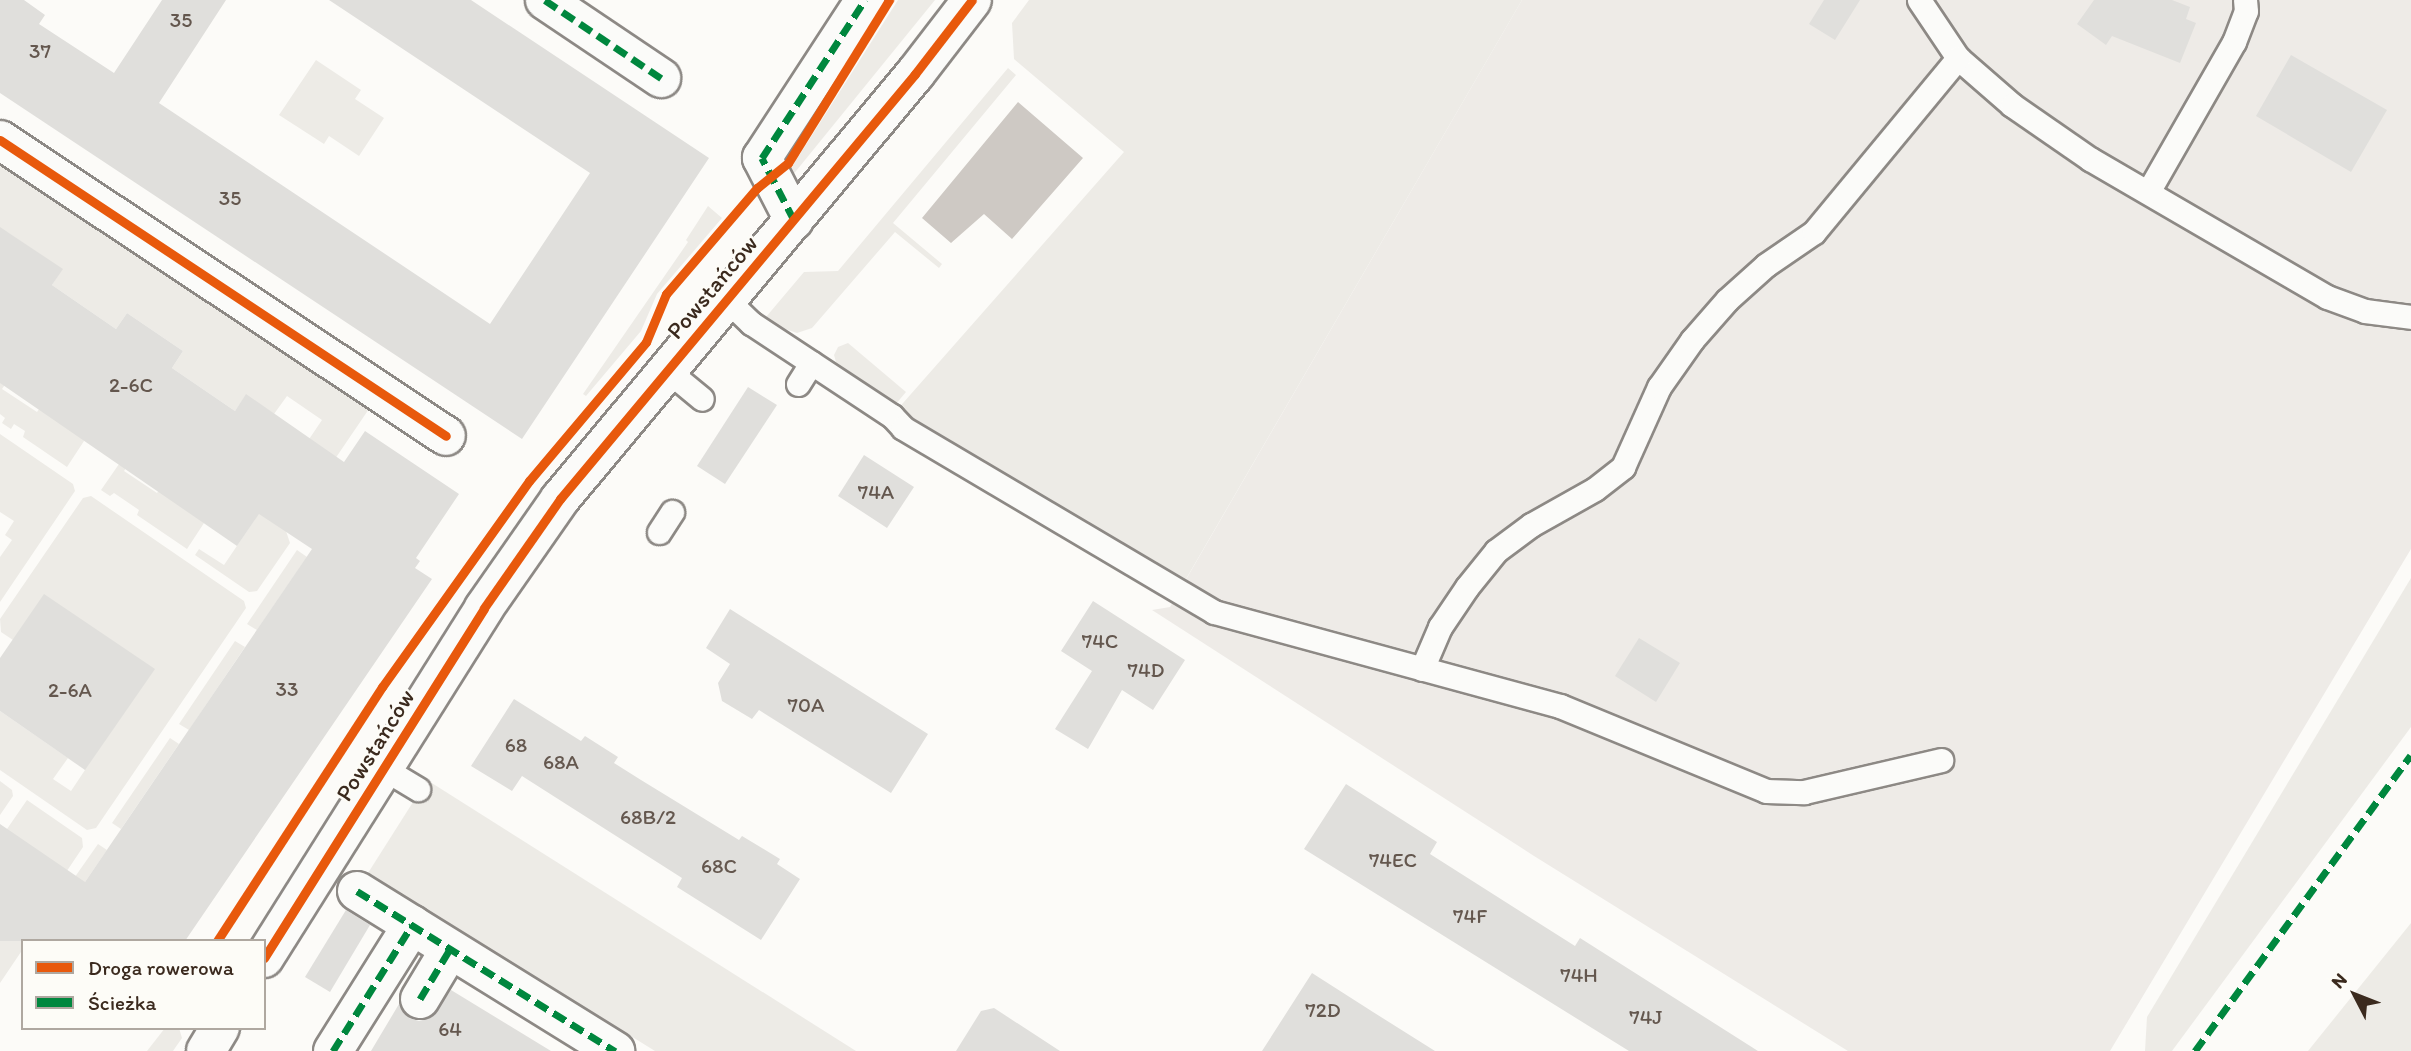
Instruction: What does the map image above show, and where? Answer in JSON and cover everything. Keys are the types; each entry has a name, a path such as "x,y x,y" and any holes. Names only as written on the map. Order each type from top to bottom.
{"street":[{"path":"545,0 662,78"},
{"path":"794,220 762,158 865,0"},
{"name":"Powstańców","path":"266,955 518,557 560,499 794,220 972,0"},
{"path":"0,140 446,436"},
{"path":"357,891 615,1051"},
{"path":"333,1051 412,925"},
{"path":"420,999 450,949"},
{"path":"206,1051 219,1030"}],"lane":[{"path":"1919,0 1958,58 2023,113 2090,159 2328,298 2365,310 2411,317"},
{"path":"2148,192 2234,41 2246,11 2245,0"},
{"path":"1422,669 1440,627 1466,587 1496,551 1531,525 1595,489 1623,467 1659,387 1692,340 1727,300 1766,265 1814,232 1958,58"},
{"path":"726,299 751,323 932,446 1214,612 1560,706 1766,791 1804,792 1941,760"},
{"path":"798,384 811,362"},
{"path":"667,370 702,399"},
{"path":"659,532 672,512"},
{"path":"383,768 418,789"},
{"path":"321,868 357,891"}],"shaded area":[{"path":"898,0 935,0 792,176 788,173"},
{"path":"1029,0 1522,0 1186,579 896,411 1124,152 1014,59 1012,23"},
{"path":"1522,0 2411,0 2411,549 2110,1051 1848,1051 1534,856 1152,610 1170,607"},
{"path":"316,60 361,90 355,99 384,118 359,156 329,136 324,144 279,115"},
{"path":"1008,68 1016,75 893,223 942,264 939,268 895,232 812,328 797,333 782,328 766,317 804,272 838,271"},
{"path":"1018,102 1083,158 1012,239 984,214 951,243 922,218"},
{"path":"0,163 371,406 286,531 290,543 257,591 249,592 195,555 199,549 224,565 322,420 287,396 274,414 246,395 235,411 172,368 183,351 127,313 116,329 52,285 62,269 7,232 0,242"},
{"path":"708,206 722,218 657,294 641,331 586,396 583,394 688,242 686,240"},
{"path":"848,343 906,392 895,405 836,362 834,355 838,347"},
{"path":"29,349 2,389 37,412 64,373 84,441 67,467 23,437 25,431 14,424 11,429 2,423 5,418 0,414 0,380"},
{"path":"144,428 151,432 124,471 157,493 184,455 204,523 187,549 137,515 139,510 114,493 110,496 101,490"},
{"path":"0,434 73,484 75,491 0,602 0,557 12,540 5,535 14,521 0,512"},
{"path":"91,496 244,601 246,608 96,828 87,830 0,770 0,711 68,758 53,779 71,791 85,770 13,640 1,632 0,619 83,498"},
{"path":"297,550 307,557 257,630 247,624"},
{"path":"2411,578 2411,727 2172,1051 2145,1051 2147,1017"},
{"path":"235,641 245,647 189,730 179,724"},
{"path":"170,738 179,744 121,829 112,823"},
{"path":"427,780 856,1051 655,1051 368,873"},
{"path":"0,781 12,790 13,796 0,815"},
{"path":"27,800 82,838 83,847 24,939 21,939 21,952 0,983 0,908 7,829"},
{"path":"98,844 107,850 54,927 44,921"},
{"path":"2411,923 2411,1051 2308,1051"},
{"path":"163,1030 180,1030 182,1038 173,1051 147,1051"}],"building":[{"path":"0,0 24,0 45,15 39,24 114,73 162,0 226,0 159,103 490,324 590,173 329,0 471,0 709,158 522,439 0,93"},
{"path":"1824,0 1860,0 1835,40 1809,24"},
{"path":"2094,0 2172,0 2190,7 2186,19 2196,23 2180,63 2112,36 2106,45 2077,24"},
{"path":"2291,55 2387,110 2351,172 2256,116"},
{"path":"0,227 63,269 52,285 116,329 127,313 183,351 172,368 235,411 246,394 344,462 365,431 459,494 416,558 420,561 415,568 432,579 186,939 0,941 0,824 85,882 312,549 259,514 237,546 0,383"},
{"path":"748,387 777,405 725,484 697,466"},
{"path":"864,455 914,487 887,528 838,496"},
{"path":"44,594 155,669 85,770 0,711 0,658"},
{"path":"1093,601 1185,660 1153,710 1122,690 1088,749 1055,729 1092,671 1061,651"},
{"path":"730,609 928,734 891,793 759,710 752,719 722,701 718,683 730,664 706,648"},
{"path":"1639,638 1680,663 1656,702 1615,676"},
{"path":"514,699 581,741 585,736 618,757 614,763 739,840 742,836 780,859 777,864 800,879 761,940 677,887 682,878 522,776 512,791 471,766"},
{"path":"1346,784 1437,842 1430,854 1575,946 1580,938 1758,1051 1629,1051 1304,849"},
{"path":"346,910 370,925 330,992 305,977"},
{"path":"1312,973 1373,1012 1435,1051 1262,1051"},
{"path":"451,990 551,1051 371,1051 399,1004 409,1018 419,1021 430,1018"},
{"path":"994,1008 1060,1051 956,1051 981,1011"}],"marked path":[{"path":"545,0 661,78"},
{"path":"794,220 762,158 865,0"},
{"path":"2195,1051 2411,755"},
{"path":"357,891 615,1051"},
{"path":"333,1051 412,925"},
{"path":"420,999 450,949"}],"cycle path":[{"path":"218,939 382,687 529,481 646,342 666,294 757,188 788,163 889,0"},
{"path":"266,955 484,608 560,499 915,74 972,0"},
{"path":"0,140 446,436"}]}
